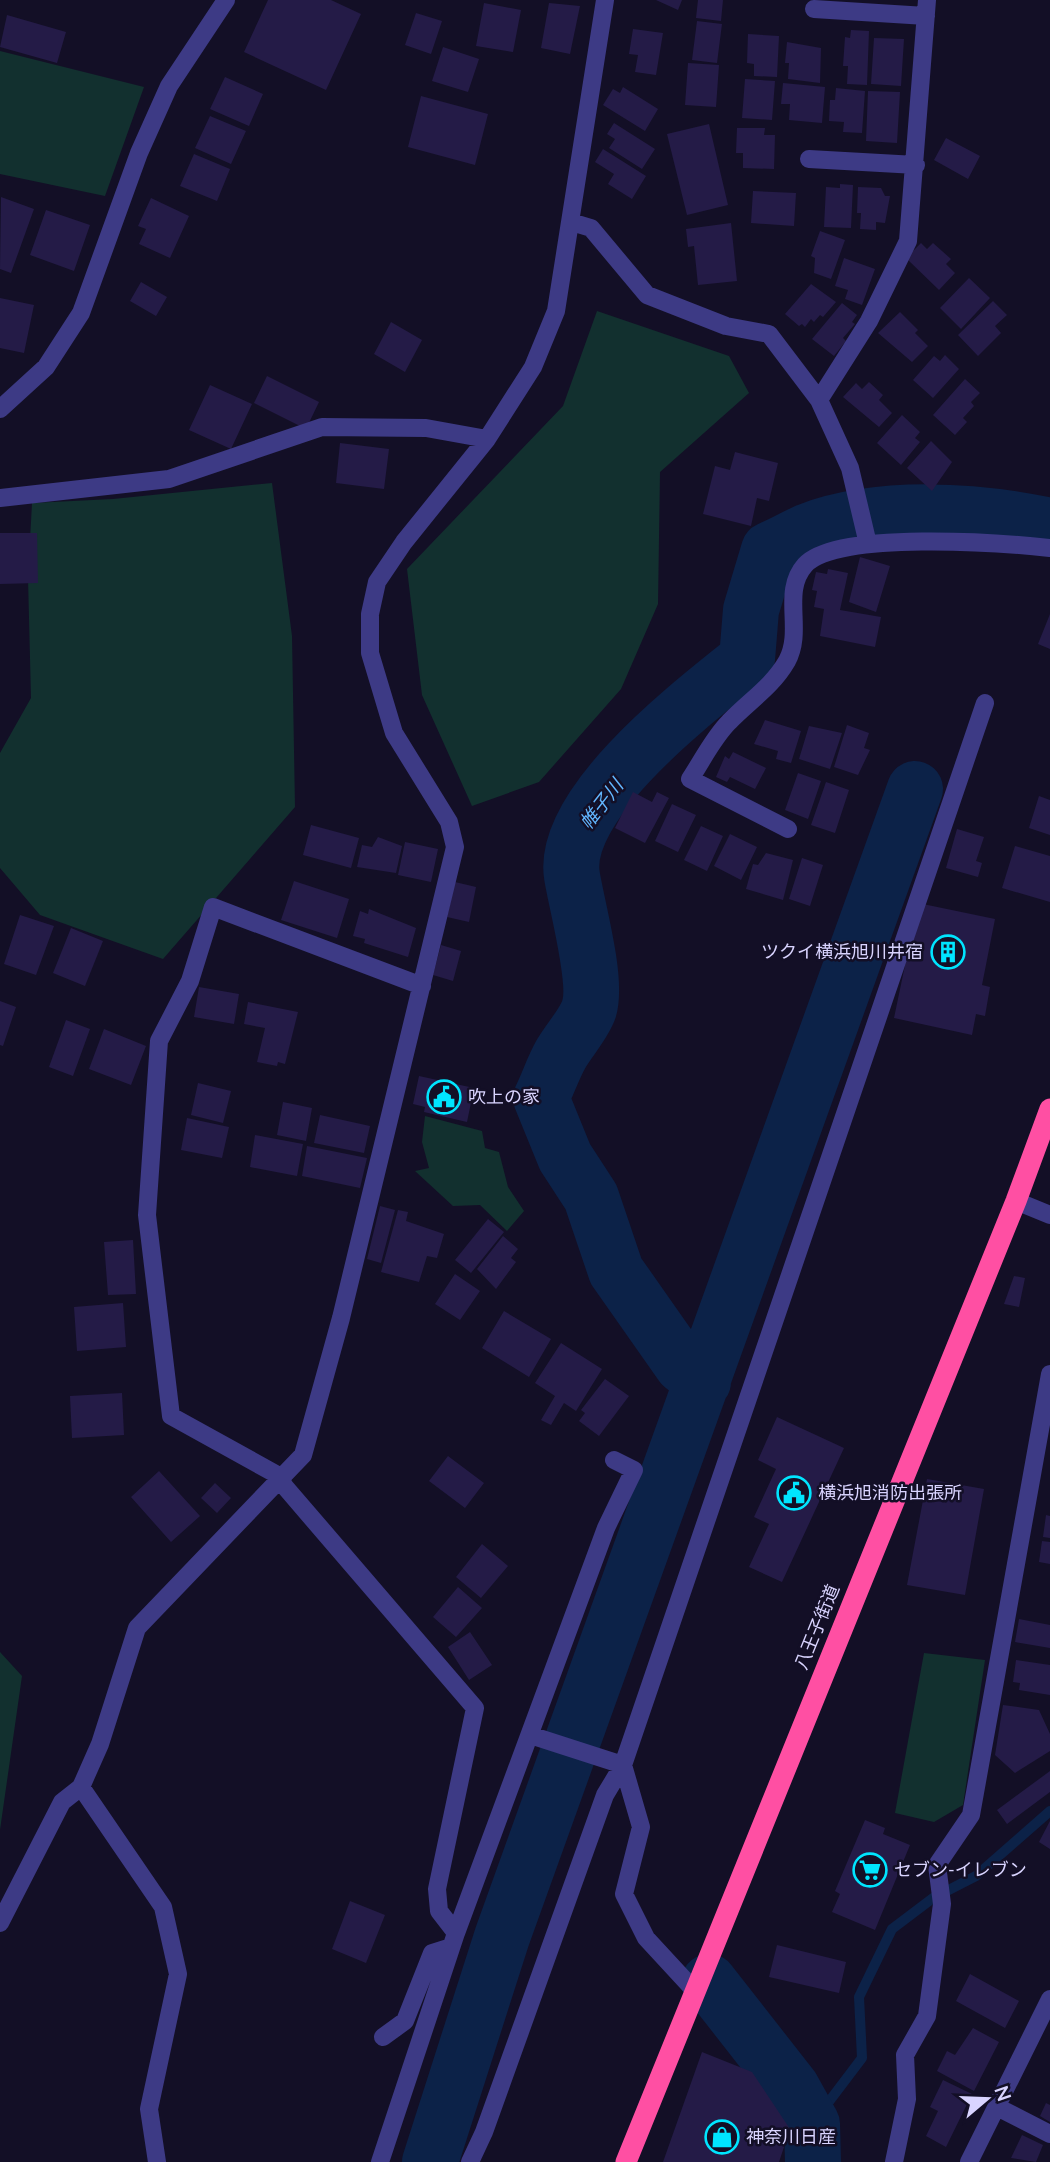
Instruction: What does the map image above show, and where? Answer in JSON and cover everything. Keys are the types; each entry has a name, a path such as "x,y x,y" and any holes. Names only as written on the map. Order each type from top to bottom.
{"highway":[{"name":"八王子街道","path":"626,2162 1016,1201 1050,1109"}],"street":[{"path":"0,410 46,367 81,313 139,153 169,86 226,0"},
{"path":"0,1923 62,1802 81,1787 100,1744 137,1628 303,1455 341,1318 455,847 449,822 394,733 370,653 370,614 377,582 404,542 487,439 533,367 556,311 606,0"},
{"path":"814,9 927,8 908,241 869,321 819,400"},
{"path":"809,159 916,165"},
{"path":"571,222 591,228 648,295 726,327 769,334 819,400 850,468 867,537"},
{"path":"0,498 169,479 321,427 426,428 487,439"},
{"path":"788,829 690,779 727,723 770,686 788,659 796,633 793,587 806,564 867,537 986,541 1050,548"},
{"path":"470,2162 484,2132 605,1795 623,1765 985,703"},
{"path":"422,986 213,906 190,981 159,1041 147,1215 171,1416 281,1479 475,1707 437,1889 439,1911 454,1940"},
{"path":"1016,1201 1050,1215"},
{"path":"894,2162 906,2099 905,2055 927,2016 942,1904 937,1865 971,1815 1050,1374"},
{"path":"380,2162 454,1940 536,1736 606,1528 634,1470 614,1460"},
{"path":"536,1736 623,1765"},
{"path":"623,1765 641,1826 624,1894 646,1938 694,1990"},
{"path":"81,1787 163,1907 178,1974 149,2109 157,2162"},
{"path":"383,2038 405,2021 432,1954 454,1940"},
{"path":"969,2162 1050,1999"},
{"path":"997,2107 1050,2134"}],"green space":[{"path":"0,51 144,87 105,196 0,174"},
{"path":"597,311 729,356 749,393 660,472 658,604 621,689 539,782 472,806 422,695 407,569 563,406"},
{"path":"272,483 292,636 295,807 163,959 40,915 0,868 0,753 31,698 28,578 32,503 113,499"},
{"path":"425,1116 482,1131 485,1148 499,1152 508,1187 524,1211 507,1231 480,1205 453,1206 415,1171 429,1168 422,1142"},
{"path":"0,1652 22,1676 0,1830"},
{"path":"924,1653 985,1660 963,1805 934,1822 895,1813"}],"building":[{"path":"268,0 331,0 361,14 326,90 244,52"},
{"path":"656,0 682,0 678,10"},
{"path":"698,0 723,0 721,21 696,18"},
{"path":"484,3 521,10 513,52 476,46"},
{"path":"549,3 580,6 570,54 541,48"},
{"path":"416,13 442,21 431,54 405,45"},
{"path":"7,15 66,32 57,63 0,47"},
{"path":"697,21 722,24 717,63 692,60"},
{"path":"633,29 663,33 656,75 635,72 638,55 629,54"},
{"path":"851,30 869,31 867,85 847,84 848,66 843,66 845,37 850,38"},
{"path":"748,34 779,36 777,77 754,76 754,64 747,63"},
{"path":"874,38 904,39 901,86 871,84"},
{"path":"787,42 821,48 820,83 788,79 789,63 785,63"},
{"path":"443,47 479,59 468,92 432,81"},
{"path":"688,63 719,65 716,107 685,105"},
{"path":"225,77 263,94 249,126 210,109"},
{"path":"745,79 775,81 772,120 742,118"},
{"path":"783,83 825,87 822,123 789,120 790,104 781,104"},
{"path":"623,87 658,109 645,131 603,105 613,89 620,93"},
{"path":"836,88 865,91 862,133 843,132 844,122 829,121 830,100 835,100"},
{"path":"868,91 900,92 897,143 866,141"},
{"path":"421,96 488,114 475,165 408,147"},
{"path":"210,116 246,131 231,164 195,148"},
{"path":"614,123 655,149 642,169 609,148 615,139 607,134"},
{"path":"709,124 728,205 687,215 667,134"},
{"path":"737,128 765,128 764,135 775,135 774,169 743,168 743,153 736,153"},
{"path":"946,138 980,156 968,179 934,160"},
{"path":"603,149 646,176 632,199 608,184 614,174 595,162"},
{"path":"194,154 230,169 217,201 180,186"},
{"path":"840,184 853,185 851,228 824,227 826,187 840,188"},
{"path":"858,187 881,188 885,196 890,196 885,223 876,222 876,230 860,229 861,213 857,213"},
{"path":"753,191 796,193 794,226 751,223"},
{"path":"1,197 34,209 11,273 0,269"},
{"path":"151,198 189,216 170,258 139,244 146,229 138,226"},
{"path":"46,210 90,225 74,271 30,255"},
{"path":"731,223 737,281 698,285 694,246 688,247 686,229"},
{"path":"820,231 845,240 831,279 814,273 815,258 811,256"},
{"path":"921,243 927,249 933,243 951,259 946,264 955,273 939,290 906,258"},
{"path":"844,258 875,269 862,305 845,299 848,290 835,286"},
{"path":"969,278 990,298 961,329 940,308"},
{"path":"141,282 167,297 156,316 130,301"},
{"path":"811,284 836,302 823,317 820,315 814,322 811,319 805,327 802,324 799,326 785,314"},
{"path":"0,298 34,305 24,353 0,348"},
{"path":"993,301 1007,315 995,326 1001,333 978,356 958,335"},
{"path":"842,303 857,315 852,322 855,324 843,338 846,341 834,356 812,339"},
{"path":"900,312 918,330 915,333 928,346 912,362 878,333"},
{"path":"391,322 422,340 405,372 374,354"},
{"path":"945,355 959,369 933,398 913,380 934,356 940,361"},
{"path":"267,376 319,402 306,429 254,403"},
{"path":"965,379 980,393 971,402 974,406 963,418 967,422 955,435 933,415"},
{"path":"869,382 883,395 879,400 892,413 879,427 843,397 856,383 862,389"},
{"path":"210,385 252,404 231,449 189,430"},
{"path":"902,415 920,432 915,438 920,442 901,465 877,443"},
{"path":"931,441 952,462 932,491 907,468"},
{"path":"340,443 389,449 384,489 336,483"},
{"path":"735,452 778,463 769,501 757,498 751,526 703,514 715,466 730,470"},
{"path":"0,533 37,533 38,583 0,584"},
{"path":"860,557 890,566 876,612 849,602"},
{"path":"828,569 848,573 840,610 881,617 875,647 820,636 824,609 814,607 817,591 812,590 816,572 827,574"},
{"path":"1050,614 1050,649 1038,644"},
{"path":"765,720 801,731 791,763 776,759 778,751 754,744"},
{"path":"847,725 869,733 864,748 870,750 858,775 834,767"},
{"path":"809,726 842,733 830,769 799,759"},
{"path":"733,752 766,768 755,789 730,777 727,782 716,777 725,756 729,759"},
{"path":"798,773 821,781 808,819 785,810"},
{"path":"826,782 849,790 835,833 811,825"},
{"path":"633,792 652,802 657,792 669,798 645,843 615,828"},
{"path":"1039,796 1050,800 1050,835 1029,828"},
{"path":"672,804 696,815 678,852 655,841"},
{"path":"311,825 359,838 351,868 303,855"},
{"path":"701,826 723,836 707,871 684,860"},
{"path":"957,829 984,837 976,861 982,863 978,877 946,868"},
{"path":"730,834 757,847 741,880 714,866"},
{"path":"378,837 402,846 396,873 357,867 362,845 372,847"},
{"path":"405,842 438,849 431,882 398,875"},
{"path":"1015,846 1050,856 1050,902 1002,888"},
{"path":"766,853 793,860 783,900 746,889 753,864 758,865"},
{"path":"802,858 823,865 810,906 789,899"},
{"path":"294,881 349,899 337,938 281,920"},
{"path":"455,882 476,887 469,922 447,917"},
{"name":"ツクイ横浜旭川井宿","path":"918,903 995,919 982,985 990,987 985,1016 976,1014 972,1035 894,1018"},
{"path":"369,909 416,928 408,957 364,943 365,939 353,936 360,911 368,914"},
{"path":"20,915 54,926 36,975 4,964"},
{"path":"71,928 103,941 85,986 53,973"},
{"path":"441,945 461,951 453,981 433,975"},
{"path":"199,987 239,994 234,1024 194,1017"},
{"path":"0,1001 16,1007 3,1046 0,1045"},
{"path":"248,1002 298,1012 285,1064 278,1062 277,1066 257,1062 265,1028 244,1024"},
{"path":"66,1020 90,1029 73,1076 49,1067"},
{"path":"104,1029 146,1046 131,1085 89,1069"},
{"path":"419,1076 474,1088 467,1122 424,1112 425,1107 413,1104"},
{"path":"198,1083 231,1091 223,1123 191,1115"},
{"path":"283,1102 312,1108 306,1141 277,1135"},
{"path":"320,1115 370,1126 364,1153 314,1143"},
{"path":"187,1118 229,1127 222,1158 181,1150"},
{"path":"255,1135 303,1144 297,1176 250,1167"},
{"path":"307,1146 367,1158 360,1188 302,1176"},
{"path":"380,1206 395,1210 381,1263 367,1259"},
{"path":"398,1210 408,1212 406,1221 444,1234 437,1258 427,1256 419,1282 381,1272"},
{"path":"488,1219 504,1232 471,1273 455,1260"},
{"path":"503,1236 518,1249 511,1258 516,1262 496,1289 477,1269"},
{"path":"133,1240 136,1294 108,1295 104,1242"},
{"path":"455,1274 480,1291 460,1320 435,1304"},
{"path":"1014,1276 1025,1278 1019,1307 1004,1304"},
{"path":"123,1303 126,1347 77,1351 74,1307"},
{"path":"504,1311 551,1339 529,1377 482,1348"},
{"path":"561,1343 602,1369 576,1411 564,1403 551,1425 541,1420 555,1396 535,1383"},
{"path":"605,1379 629,1396 599,1436 579,1421 585,1413 581,1410"},
{"path":"122,1393 124,1435 72,1438 70,1396"},
{"name":"横浜旭消防出張所","path":"777,1417 844,1448 782,1582 749,1567 769,1524 754,1517 776,1469 758,1460"},
{"path":"448,1456 484,1483 465,1508 429,1481"},
{"path":"159,1471 200,1516 171,1542 131,1497"},
{"path":"927,1479 984,1489 965,1595 907,1585"},
{"path":"215,1483 231,1498 217,1513 201,1498"},
{"path":"1046,1515 1050,1516 1050,1538 1043,1537"},
{"path":"1042,1541 1050,1542 1050,1564 1039,1562"},
{"path":"482,1544 508,1566 481,1598 456,1577"},
{"path":"458,1587 482,1608 456,1637 433,1617"},
{"path":"1019,1619 1050,1625 1050,1648 1015,1642"},
{"path":"470,1632 492,1665 469,1680 448,1647"},
{"path":"1016,1660 1050,1665 1050,1695 1019,1690 1020,1683 1013,1682"},
{"path":"1003,1705 1039,1710 1050,1734 1050,1751 1015,1773 995,1755"},
{"path":"1050,1771 1050,1792 1007,1824 997,1810"},
{"path":"865,1820 885,1828 883,1834 910,1845 875,1930 832,1912 840,1894 835,1891"},
{"path":"1050,1821 1050,1849 1039,1842"},
{"path":"350,1901 385,1915 366,1963 332,1949"},
{"path":"777,1945 846,1962 839,1993 769,1977"},
{"path":"970,1974 1019,2001 1005,2028 956,2001"},
{"path":"973,2028 999,2042 974,2091 937,2071 947,2051 955,2055"},
{"path":"702,2052 752,2072 790,2129 779,2162 663,2162"},
{"path":"943,2080 972,2094 946,2147 926,2136 938,2111 930,2107"},
{"path":"1046,2103 1050,2105 1050,2122 1040,2116"},
{"path":"1022,2135 1043,2145 1036,2162 1011,2158"}],"waterway":[{"name":"帷子川","path":"703,1382 682,1365 616,1271 591,1197 565,1157 541,1098 561,1054 587,1015 591,997 589,963 572,876 574,847 587,817 636,755 696,700 747,659 751,610 769,550 808,531 836,522 896,513 960,513 1050,526"},
{"path":"430,2162 502,1937 915,789"},
{"path":"812,2124 862,2058 859,1997 892,1929 933,1898 976,1876 1050,1811"},
{"path":"709,1982 792,2088 812,2124 813,2162"}],"place":[{"name":"ツクイ横浜旭川井宿","path":"948,952"},
{"name":"吹上の家","path":"444,1097"},
{"name":"横浜旭消防出張所","path":"794,1493"},
{"name":"セブン-イレブン","path":"870,1870"},
{"name":"神奈川日産","path":"722,2137"}]}
